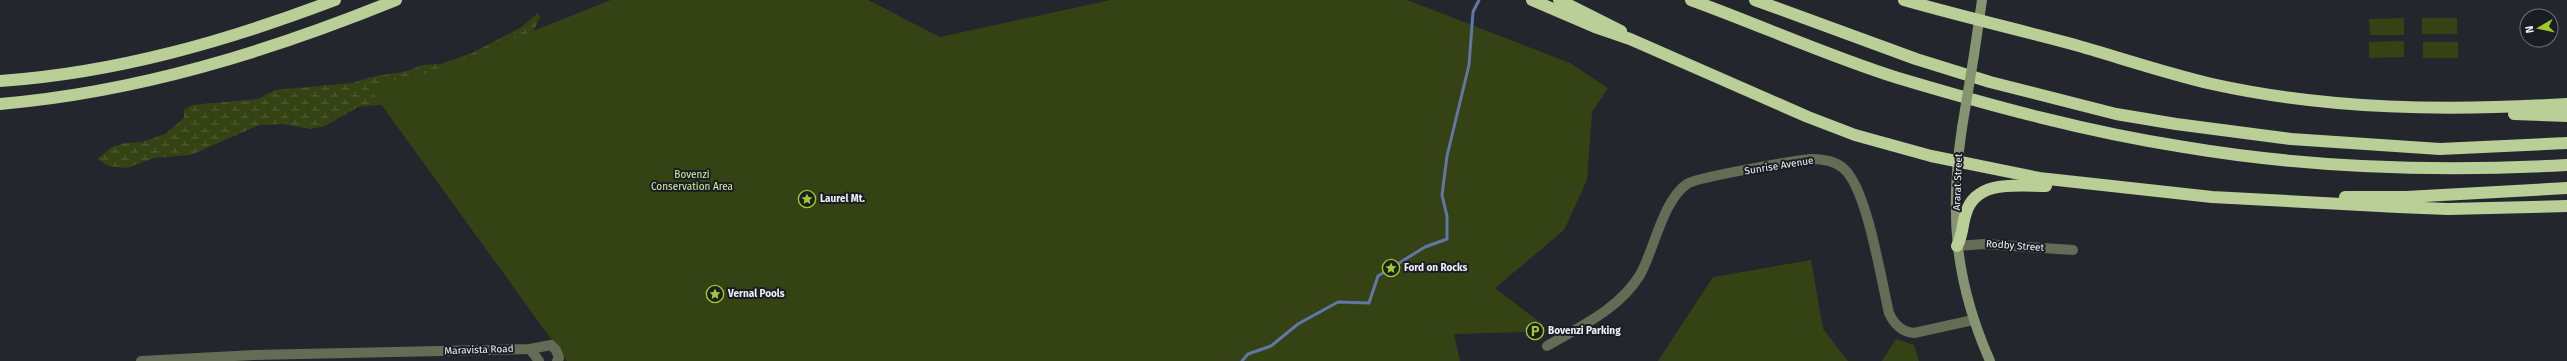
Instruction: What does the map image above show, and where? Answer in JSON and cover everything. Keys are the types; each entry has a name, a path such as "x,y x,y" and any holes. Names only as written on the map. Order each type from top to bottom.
{"highway":[{"path":"0,81 92,70 163,55 263,26 335,0"},
{"path":"0,104 77,95 173,76 275,45 396,0"},
{"path":"1532,0 1595,27 1630,39 1829,125 1897,148 2039,178 2091,185 2212,197 2448,209 2567,206"},
{"path":"1560,0 1616,28 1630,39"},
{"path":"1691,0 1898,78 2004,109 2152,142 2232,154 2328,164 2479,168 2567,165"},
{"path":"1755,0 1916,59 1990,82 2116,114 2176,124 2291,139 2433,148 2567,143"},
{"path":"1904,0 2212,84 2327,102 2567,116"},
{"path":"2436,109 2567,104"},
{"path":"1957,246 1966,213 1971,201 1978,194 2008,185 2091,185"},
{"path":"2212,197 2406,197 2567,188"}],"main road":[{"name":"Ararat Street","path":"1982,0 1957,160 1957,246 1964,289 1973,320 1990,361"}],"street":[{"name":"Sunrise Avenue","path":"1547,346 1594,319 1622,298 1643,268 1673,201 1688,183 1811,159 1826,160 1840,165 1856,183 1889,313 1896,326 1904,331 1914,332 1973,320"},
{"name":"Rodby Street","path":"1957,246 1984,244 2073,250"},
{"name":"Maravista Road","path":"141,361 530,348 551,345 556,350 557,361"},
{"path":"530,348 539,361"}],"green space":[{"name":"Bovenzi Conservation Area","path":"611,0 868,0 940,37 1111,0 1407,0 1570,63 1608,88 1592,112 1587,180 1564,230 1495,288 1538,321 1524,332 1454,334 1460,361 567,361 370,89 375,85 428,73"},
{"path":"538,13 540,17 533,32 405,102 358,107 325,126 311,129 282,124 259,125 191,155 154,158 127,168 109,166 97,159 112,147 125,143 142,142 165,134 184,118 184,110 192,105 258,99 275,90 352,83 371,77 408,71 422,65 441,64 472,53 520,28"},
{"path":"2404,18 2404,35 2370,35 2369,19"},
{"path":"2422,18 2457,18 2457,34 2422,34"},
{"path":"2404,41 2404,57 2369,58 2369,42"},
{"path":"2423,42 2458,42 2458,58 2423,58"},
{"path":"1811,260 1823,329 1848,361 1658,361 1713,277"},
{"path":"1896,339 1914,345 1919,361 1882,361"}],"waterway":[{"path":"1242,361 1248,354 1271,346 1298,324 1338,302 1369,303 1378,276 1425,247 1447,239 1447,216 1442,195 1447,156 1469,65 1473,12 1479,0"}],"place":[{"name":"Laurel Mt.","path":"807,199"},
{"name":"Ford on Rocks","path":"1391,268"},
{"name":"Vernal Pools","path":"715,294"},
{"name":"Bovenzi Parking","path":"1535,331"}]}
